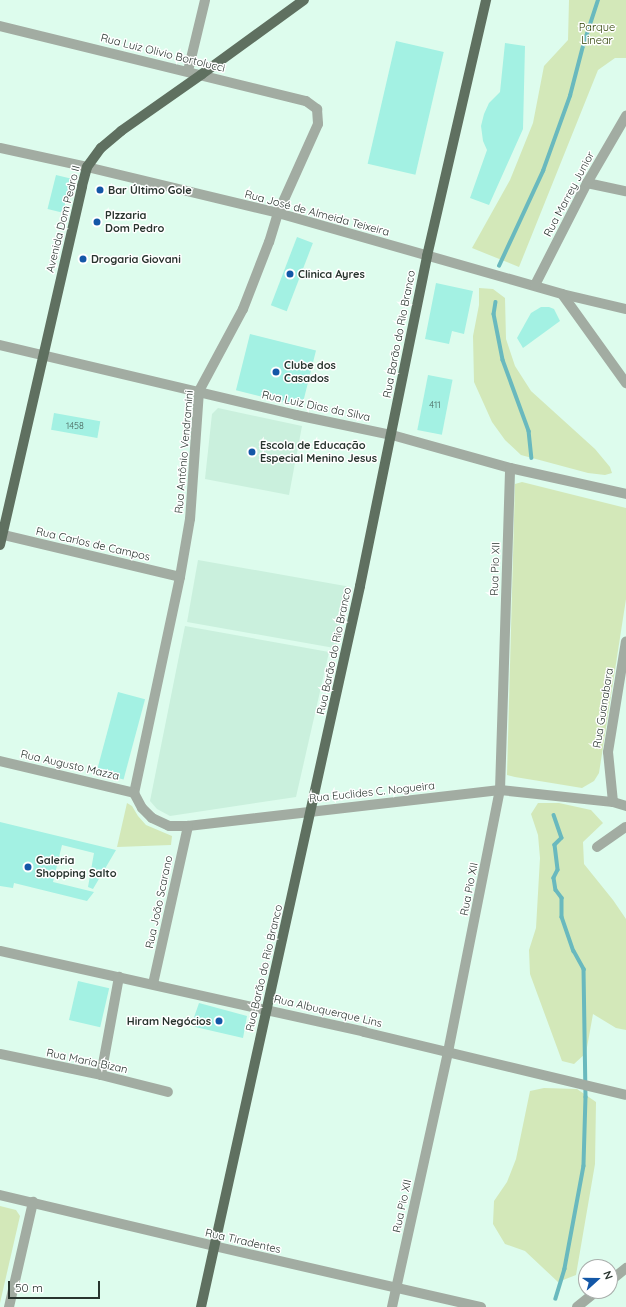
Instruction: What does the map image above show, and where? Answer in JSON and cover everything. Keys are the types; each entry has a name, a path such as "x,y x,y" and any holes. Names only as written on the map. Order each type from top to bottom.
{"main road":[{"name":"Avenida Dom Pedro II","path":"0,545 1,534 88,167 101,148 121,130 202,74 304,0"},
{"name":"Rua Barão do Rio Branco","path":"201,1307 311,811 392,435 427,256 486,0"}],"street":[{"path":"188,71 205,0"},
{"name":"Rua Luiz Olivio Bortolucci","path":"0,26 202,74 306,101 317,109"},
{"name":"Rua Antônio Vendramini","path":"134,793 180,577 190,519 199,391 243,309 269,242 278,213 318,124 317,109"},
{"name":"Rua Marrey Junior","path":"535,285 587,183 626,116"},
{"name":"Rua José de Almeida Teixeira","path":"0,148 88,167 278,213 427,256 535,285 562,294 626,309"},
{"path":"587,183 626,191"},
{"path":"562,294 626,383"},
{"name":"Rua Luiz Dias da Silva","path":"0,345 296,415 392,435 510,468 626,494"},
{"name":"Rua Pio XII","path":"392,1307 448,1052 500,790 510,468"},
{"name":"Rua Carlos de Campos","path":"1,534 180,577"},
{"name":"Rua Guanabara","path":"612,802 608,752 626,642"},
{"name":"Rua Augusto Mazza","path":"0,761 134,793"},
{"name":"Rua Euclides C. Nogueira","path":"134,793 142,808 152,818 169,826 188,826 500,790 612,802 626,806"},
{"name":"Rua João Scarano","path":"153,984 188,826"},
{"path":"597,847 626,827"},
{"name":"Rua Albuquerque Lins","path":"0,951 267,1010 626,1095"},
{"path":"101,1075 119,977"},
{"name":"Rua Maria Bizan","path":"0,1054 101,1075 168,1092"},
{"name":"Rua Tiradentes","path":"0,1195 481,1307"},
{"path":"9,1307 33,1202"},
{"path":"618,1274 626,1268"},
{"path":"577,1307 587,1299"}],"shaded area":[{"name":"Escola de Educação Especial Menino Jesus","path":"218,408 302,426 289,495 205,479 212,414"},
{"path":"198,560 347,586 336,648 187,622"},
{"path":"185,626 329,652 296,797 170,816 157,809 150,801"}],"green space":[{"name":"Parque Linear","path":"569,0 626,0 626,58 615,58 598,70 519,267 472,248 510,180 533,123 544,66 568,40"},
{"path":"479,288 493,289 505,298 506,339 515,366 531,391 595,449 610,467 612,473 605,475 588,473 521,455 505,440 492,422 474,382 473,336 479,305"},
{"path":"522,482 626,508 626,599 599,773 594,781 582,788 507,775 515,484"},
{"path":"127,803 132,806 146,825 172,836 171,845 117,847"},
{"path":"538,803 559,803 591,810 603,823 583,842 584,864 626,919 626,1030 616,1028 593,1014 586,1053 574,1064 562,1061 530,974 529,950 536,928 540,858 538,835 531,814"},
{"path":"544,1088 577,1089 596,1102 595,1164 576,1275 558,1282 525,1251 505,1244 493,1224 494,1201 507,1182 516,1159 530,1091"},
{"path":"0,1206 16,1210 20,1216 0,1303"}],"building":[{"path":"396,41 444,52 415,175 368,164"},
{"path":"505,43 525,46 523,129 489,205 470,198 487,150 483,141 481,126 489,103 500,92"},
{"path":"56,175 72,179 63,213 48,209"},
{"name":"Clinica Ayres","path":"297,237 313,243 287,311 271,305"},
{"path":"436,283 473,291 464,334 452,331 449,344 425,339"},
{"path":"541,307 549,307 554,309 560,321 523,348 517,338 531,313"},
{"name":"Clube dos Casados","path":"250,334 316,350 302,407 236,390"},
{"path":"428,375 453,380 442,435 417,430"},
{"path":"54,413 100,421 97,438 51,430"},
{"path":"118,692 145,699 124,779 97,772"},
{"name":"Galeria Shopping Salto","path":"0,822 116,850 93,889 88,887 94,853 62,845 53,882 94,892 87,901 14,883 13,888 0,886"},
{"path":"78,981 109,988 100,1027 69,1020"},
{"name":"Hiram Negócios","path":"199,1003 247,1016 243,1038 191,1026"}],"waterway":[{"path":"499,266 543,171 570,96 583,46 598,0"},
{"path":"496,302 494,314 503,360 529,431 532,458"},
{"path":"554,815 562,838 555,845 558,870 554,878 556,890 562,898 562,917 574,951 584,969 586,1097 584,1166 565,1269 556,1299"}],"place":[{"name":"Bar Último Gole","path":"100,190"},
{"name":"PIzzaria Dom Pedro","path":"97,222"},
{"name":"Drogaria Giovani","path":"83,259"},
{"name":"Clinica Ayres","path":"290,274"},
{"name":"Clube dos Casados","path":"276,372"},
{"name":"Escola de Educação Especial Menino Jesus","path":"252,452"},
{"name":"Galeria Shopping Salto","path":"28,867"},
{"name":"Hiram Negócios","path":"219,1021"}]}
